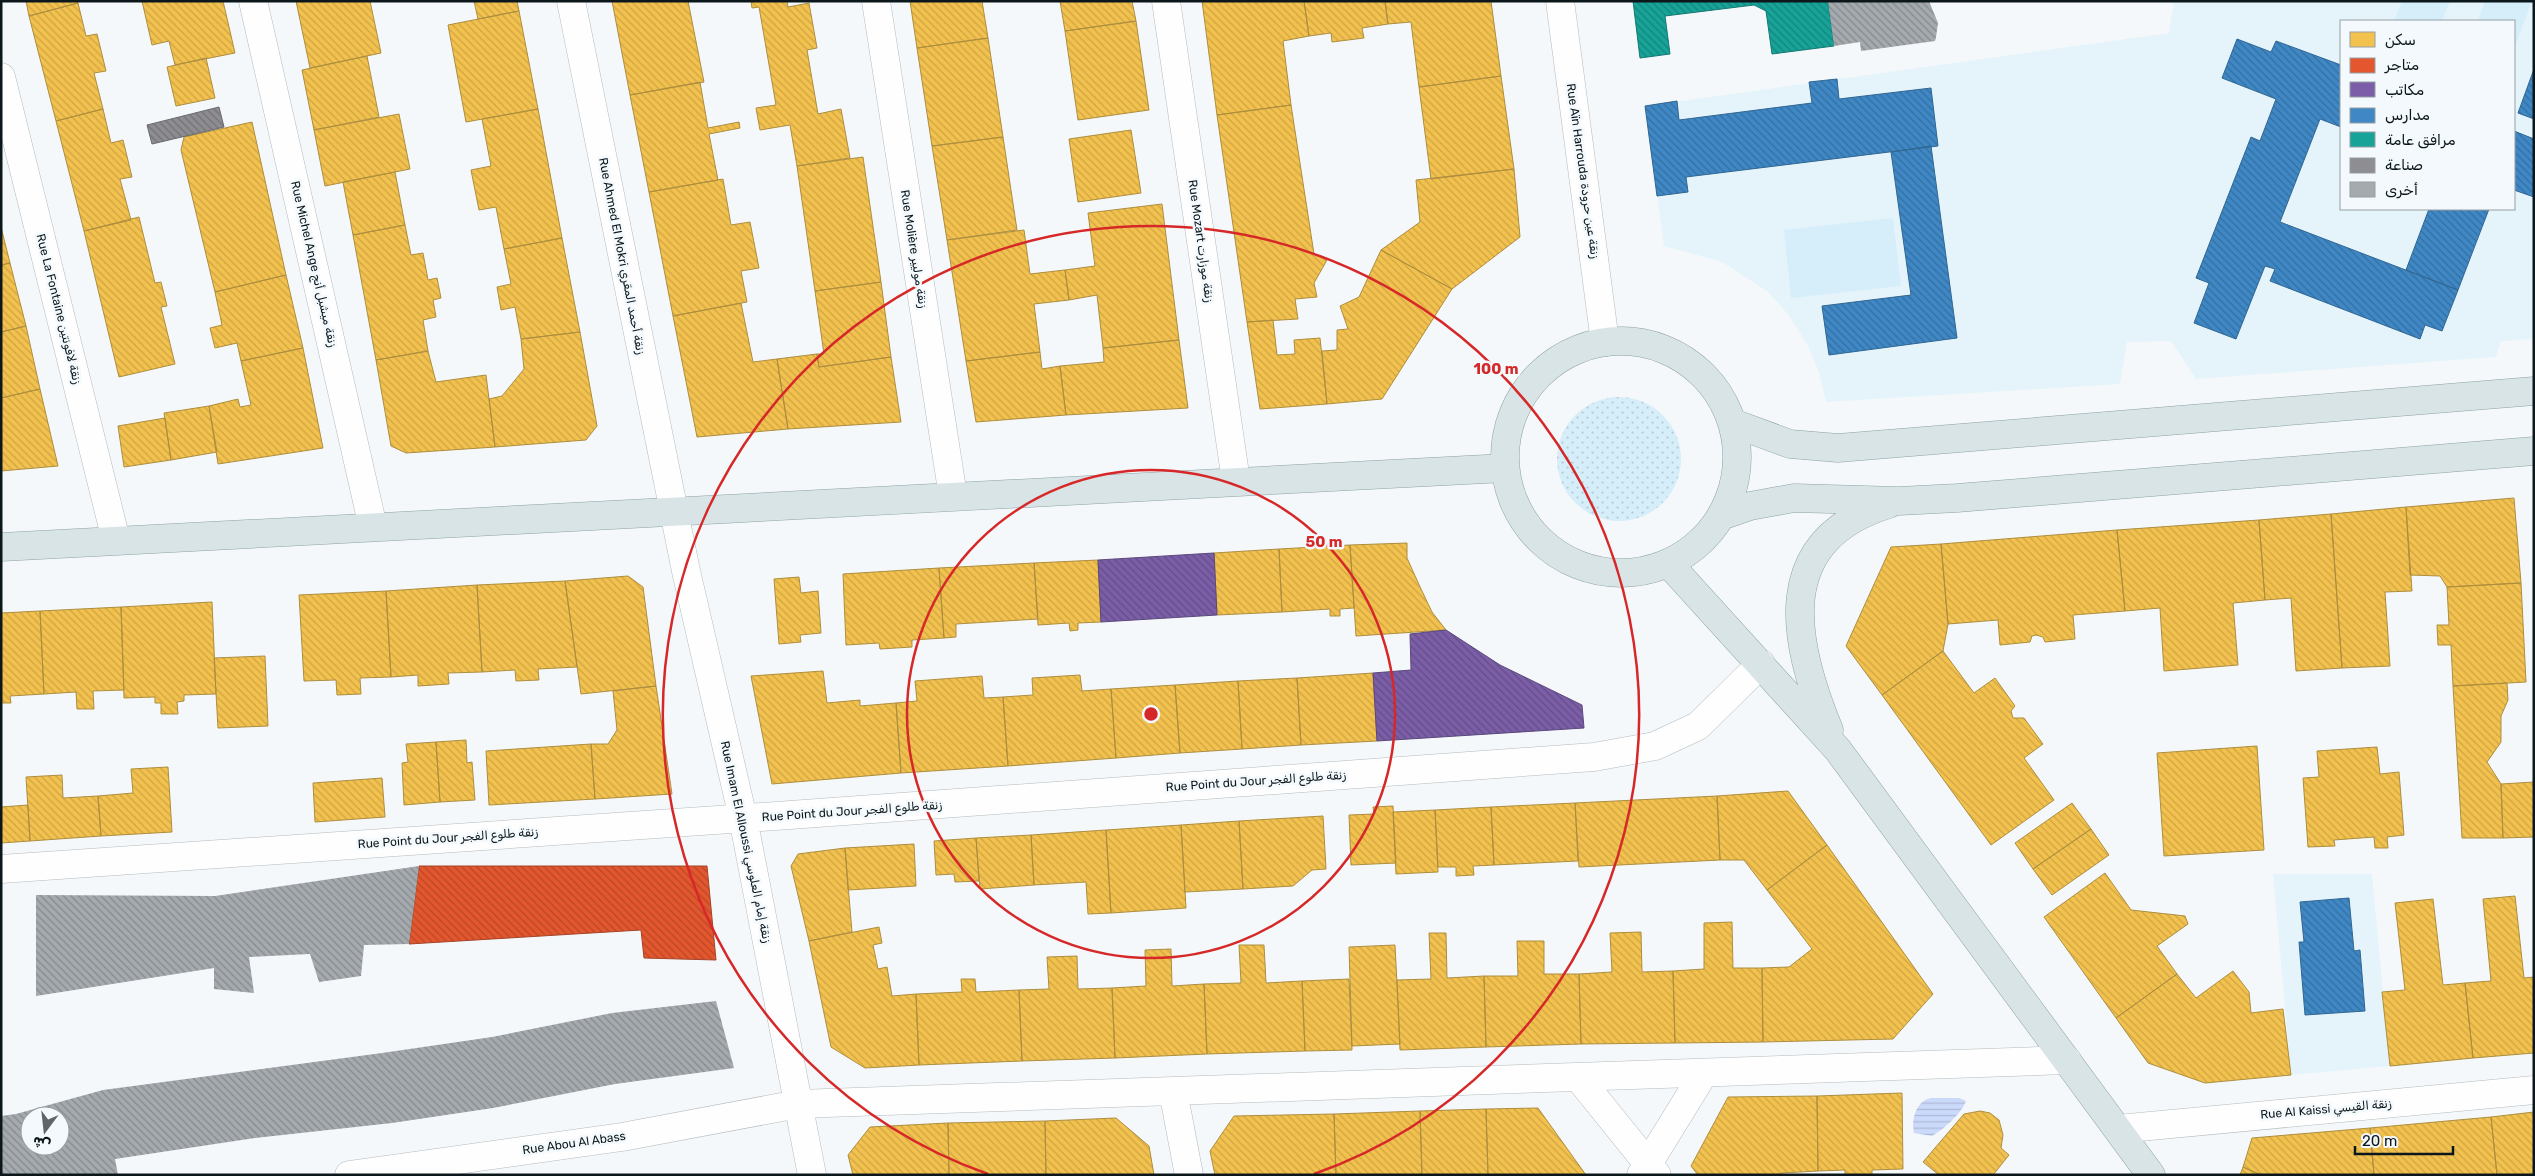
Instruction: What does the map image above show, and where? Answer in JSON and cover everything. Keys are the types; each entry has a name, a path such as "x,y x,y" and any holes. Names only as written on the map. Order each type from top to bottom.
{"main road":[{"path":"1605,342 1646,343 1673,352 1684,359 1714,387 1733,423 1738,450 1737,474 1729,500 1721,516 1695,547 1668,563 1648,570 1616,573 1585,567 1556,554 1532,533 1520,515 1508,486 1505,468 1505,445 1509,423 1519,401 1532,381 1550,364 1565,355 1605,342"},
{"path":"1733,423 1790,444 1838,448 2534,391"},
{"path":"1721,516 1750,506 1794,498 1899,501 1956,498 2534,451"},
{"path":"1,547 1505,468"},
{"path":"1838,750 1812,685 1799,629 1799,609 1804,581 1815,556 1828,538 1862,514 1899,501"},
{"path":"1668,563 1838,750 2151,1175"}],"street":[{"name":"Rue Michel Ange زنقة ميشبل أنج","path":"253,1 360,462 373,527"},
{"name":"Rue Ahmed El Mokri زنقة أحمد المقري","path":"571,1 673,511"},
{"name":"Rue Molière زنقة موليير","path":"876,1 953,496"},
{"name":"Rue Mozart زنقة موزارت","path":"1166,1 1236,481"},
{"name":"Rue Aïn Harrouda زنقة عين حرودة","path":"1560,1 1605,342"},
{"name":"Rue La Fontaine زنقة لافونتين","path":"1,77 116,540"},
{"name":"Rue Imam El Alloussi زنقة إمام العلوسي","path":"673,511 743,818 812,1175"},
{"name":"Rue Point du Jour زنقة طلوع الفجر","path":"1,869 1594,757 1655,746 1698,726 1761,664"},
{"name":"Rue Abou Al Abass","path":"350,1175 622,1137 798,1104 2067,1060"},
{"path":"1578,1076 1649,1171 1704,1073"},
{"name":"Rue Al Kaissi زنقة القيسي","path":"2118,1129 2534,1090"},
{"path":"1173,1091 1189,1175"}],"shaded area":[{"path":"2174,1 2534,1 2534,339 2501,341 2496,357 2196,379 2171,341 2127,342 2120,384 1826,402 1819,372 1807,344 1787,313 1767,291 1722,262 1664,246 1645,106 2169,33"},
{"path":"2402,1 2450,1 2442,20 2394,20"},
{"path":"2485,1 2532,1 2515,46 2515,20 2478,20"},
{"path":"1893,218 1901,286 1791,298 1784,230"},
{"path":"1619,397 1643,402 1663,415 1676,435 1681,459 1676,483 1663,503 1643,516 1619,521 1595,516 1575,503 1562,483 1557,459 1562,435 1575,415 1595,402"},
{"path":"2273,874 2372,874 2390,1066 2291,1075"}],"water":[{"path":"1931,1098 1959,1098 1966,1101 1952,1121 1932,1136 1914,1133 1913,1122 1916,1111 1922,1103"}],"building: سكن":[{"path":"26,1 77,1 78,3 29,16"},
{"path":"142,1 223,1 235,53 175,65 169,41 152,45"},
{"path":"296,1 370,1 381,53 310,68"},
{"path":"474,1 517,1 519,11 478,19"},
{"path":"612,1 688,1 704,82 630,95"},
{"path":"751,1 787,1 788,7 809,3 817,48 807,50 818,114 841,109 850,158 797,166 790,125 760,130 756,108 776,105 759,7 752,8"},
{"path":"910,1 982,1 988,38 917,48"},
{"path":"1060,1 1132,1 1136,21 1065,31"},
{"path":"1202,1 1304,1 1309,36 1283,41 1291,105 1217,115"},
{"path":"1304,1 1385,1 1388,24 1362,28 1364,38 1332,42 1331,33 1309,36"},
{"path":"1385,1 1491,1 1501,76 1419,87 1411,22 1388,24"},
{"path":"78,3 86,36 97,34 106,71 94,73 103,109 56,121 29,16"},
{"path":"519,11 538,109 466,122 448,25"},
{"path":"1136,21 1149,110 1078,120 1065,31"},
{"path":"988,38 1003,137 932,146 917,48"},
{"path":"367,56 379,117 314,130 302,70"},
{"path":"206,58 215,98 176,106 167,67"},
{"path":"1501,76 1514,169 1431,179 1419,87"},
{"path":"700,82 708,128 739,122 740,128 709,134 718,180 649,192 630,95"},
{"path":"1291,105 1314,254 1327,260 1314,283 1317,297 1295,299 1298,319 1247,322 1217,115"},
{"path":"103,109 111,143 123,140 132,177 120,179 131,220 84,231 56,121"},
{"path":"538,109 562,238 504,249 496,207 479,210 471,170 491,166 482,119"},
{"path":"399,114 410,169 325,186 314,130"},
{"path":"252,122 286,275 215,292 181,150 184,137"},
{"path":"1131,130 1141,193 1078,202 1069,139"},
{"path":"1003,137 1017,230 947,240 932,146"},
{"path":"863,157 881,282 815,291 797,166"},
{"path":"1514,169 1520,237 1452,289 1381,250 1420,222 1416,180"},
{"path":"395,172 405,225 353,235 343,182"},
{"path":"723,179 731,225 750,222 759,268 741,271 747,302 673,316 649,192"},
{"path":"1162,204 1179,340 1103,348 1097,295 1069,300 1065,270 1095,266 1088,213"},
{"path":"139,217 155,283 161,282 167,306 161,307 175,364 119,377 84,231"},
{"path":"405,225 411,255 423,253 428,280 437,278 441,298 433,300 436,317 423,320 428,351 376,360 353,235"},
{"path":"1,227 10,263 1,265"},
{"path":"1024,230 1030,274 1065,270 1069,300 1034,304 1040,352 966,361 947,240"},
{"path":"562,238 580,332 521,339 515,307 501,310 497,287 511,284 504,249"},
{"path":"1381,250 1452,289 1382,399 1327,404 1322,351 1337,350 1337,330 1348,329 1340,306 1359,297"},
{"path":"10,263 26,326 1,332 1,265"},
{"path":"286,275 303,348 241,361 237,343 215,348 210,328 222,325 215,292"},
{"path":"881,282 891,357 819,367 817,354 824,354 815,291"},
{"path":"741,303 753,362 777,359 788,429 697,437 673,316"},
{"path":"1273,320 1277,355 1295,354 1294,340 1320,338 1327,404 1260,409 1247,322"},
{"path":"26,326 40,389 1,398 1,332"},
{"path":"580,332 597,426 586,440 495,447 489,399 502,396 524,369 521,339"},
{"path":"1179,340 1188,408 1066,415 1060,366 1104,362 1103,348"},
{"path":"303,348 323,448 218,464 209,406 238,399 240,407 251,405 241,361"},
{"path":"428,351 436,382 486,375 495,447 406,453 391,446 376,360"},
{"path":"1040,352 1042,369 1060,366 1066,415 976,422 966,361"},
{"path":"817,354 819,367 891,357 901,422 788,429 777,359"},
{"path":"40,389 58,466 1,471 1,398"},
{"path":"209,406 217,452 171,460 164,413"},
{"path":"165,418 171,460 124,467 118,426"},
{"path":"2514,498 2521,583 2447,587 2440,576 2410,575 2406,507"},
{"path":"2406,507 2412,591 2385,592 2390,666 2342,668 2331,514"},
{"path":"2331,514 2342,668 2296,671 2291,598 2265,600 2259,520"},
{"path":"2259,520 2265,600 2233,603 2238,665 2164,671 2160,608 2125,611 2117,530"},
{"path":"2117,530 2125,611 2073,615 2075,639 2045,642 2043,637 2036,635 2032,636 2030,642 2000,645 1998,620 1948,624 1941,544"},
{"path":"1407,543 1407,558 1432,612 1446,630 1356,636 1350,545"},
{"path":"1941,544 1948,624 1943,651 1882,695 1846,646 1891,547"},
{"path":"1350,545 1354,608 1340,609 1340,616 1330,616 1330,609 1282,612 1279,549"},
{"path":"1279,549 1282,612 1217,615 1214,553"},
{"path":"1098,560 1101,622 1078,623 1078,630 1070,631 1069,623 1038,625 1034,563"},
{"path":"1034,563 1038,619 956,624 956,637 944,638 939,568"},
{"path":"939,568 944,638 912,640 912,647 880,649 879,643 846,645 843,574"},
{"path":"628,576 643,587 656,686 581,694 565,581"},
{"path":"799,577 801,593 818,591 821,633 800,635 801,642 779,644 774,579"},
{"path":"565,581 577,667 538,669 539,680 516,681 515,670 482,672 477,585"},
{"path":"2521,583 2526,682 2453,686 2451,645 2438,645 2437,625 2449,625 2447,587"},
{"path":"477,585 482,672 448,673 449,684 418,686 418,675 391,677 386,591"},
{"path":"386,591 391,677 360,678 361,694 337,695 336,680 304,681 299,595"},
{"path":"212,602 216,694 184,695 184,701 177,702 178,714 161,714 161,703 155,703 155,697 124,698 121,607"},
{"path":"121,607 124,690 93,691 94,709 77,709 76,692 44,694 40,611"},
{"path":"40,611 44,694 10,696 11,703 1,703 1,613"},
{"path":"1943,651 1974,693 1995,678 2015,706 2011,711 2013,718 2024,718 2043,744 2024,758 2054,800 1991,845 1882,695"},
{"path":"265,656 268,726 218,728 214,658"},
{"path":"823,671 827,703 860,700 860,706 896,703 901,773 772,784 751,676"},
{"path":"1373,673 1377,741 1301,745 1297,678"},
{"path":"1080,675 1082,691 1111,689 1116,758 1008,766 1003,697 1033,695 1032,678"},
{"path":"982,676 984,698 1003,697 1008,766 901,773 896,703 917,701 915,681"},
{"path":"1297,678 1301,745 1242,749 1238,681"},
{"path":"1238,681 1242,749 1180,753 1175,685"},
{"path":"2507,683 2508,700 2501,716 2501,742 2487,762 2501,784 2503,838 2462,838 2453,686"},
{"path":"1175,685 1180,753 1116,758 1111,689"},
{"path":"656,686 672,794 595,799 591,744 608,744 617,730 613,691"},
{"path":"466,740 467,763 472,762 475,800 440,802 436,742"},
{"path":"436,742 440,802 404,805 402,763 408,762 406,744"},
{"path":"591,744 595,799 489,805 486,751"},
{"path":"2257,746 2264,850 2164,856 2157,753"},
{"path":"2377,747 2380,774 2399,772 2404,835 2387,837 2388,848 2375,848 2374,837 2334,840 2335,846 2308,847 2303,778 2319,777 2317,751"},
{"path":"168,767 172,832 101,836 98,796 133,793 131,769"},
{"path":"62,775 63,798 98,796 101,836 30,841 26,777"},
{"path":"382,778 385,817 315,822 313,783"},
{"path":"2534,782 2534,837 2503,838 2501,784"},
{"path":"1788,791 1827,845 1767,890 1744,860 1720,860 1717,796"},
{"path":"1717,796 1720,860 1579,867 1575,803"},
{"path":"1575,803 1578,861 1494,865 1491,807"},
{"path":"2072,803 2091,829 2033,869 2015,843"},
{"path":"28,805 30,841 1,843 1,807"},
{"path":"1393,806 1396,863 1351,865 1349,815 1374,814 1373,807"},
{"path":"1491,807 1494,865 1473,866 1474,875 1456,876 1456,867 1438,867 1435,810"},
{"path":"1435,810 1438,872 1396,874 1393,812"},
{"path":"1323,816 1326,869 1312,870 1293,886 1243,889 1239,821"},
{"path":"1239,821 1243,889 1185,892 1181,825"},
{"path":"1181,825 1186,908 1111,913 1106,830"},
{"path":"2091,829 2109,855 2052,895 2033,869"},
{"path":"1106,830 1111,913 1088,914 1086,882 1034,885 1031,835"},
{"path":"1031,835 1034,885 980,889 976,838"},
{"path":"976,838 979,881 955,882 954,874 936,875 934,841"},
{"path":"914,844 916,886 848,890 845,848"},
{"path":"1827,845 1933,994 1893,1039 1763,1042 1762,968 1789,967 1812,949 1767,890"},
{"path":"845,848 852,932 809,941 791,866 798,854"},
{"path":"2105,873 2131,910 2185,916 2188,924 2157,946 2177,974 2116,1018 2044,917"},
{"path":"2515,896 2524,978 2534,977 2534,1053 2473,1058 2465,983 2491,981 2483,899"},
{"path":"2433,899 2443,985 2465,983 2473,1058 2390,1066 2382,992 2405,990 2395,903"},
{"path":"1732,922 1733,968 1762,968 1763,1042 1675,1043 1673,971 1704,969 1704,923"},
{"path":"879,927 882,943 873,945 878,969 887,967 892,996 916,994 919,1065 865,1068 831,1047 809,941"},
{"path":"1641,932 1642,972 1673,971 1675,1043 1581,1044 1579,974 1612,972 1610,933"},
{"path":"1429,933 1446,933 1447,978 1484,976 1486,1047 1400,1050 1397,980 1431,979"},
{"path":"1517,941 1544,941 1544,974 1579,974 1581,1044 1486,1047 1484,976 1518,976"},
{"path":"1239,945 1264,945 1266,983 1302,981 1305,1051 1207,1054 1204,984 1241,983"},
{"path":"1395,945 1400,1044 1352,1046 1349,947"},
{"path":"1171,949 1172,986 1204,984 1207,1054 1115,1058 1112,988 1146,986 1145,950"},
{"path":"1077,956 1078,989 1112,988 1115,1058 1022,1061 1019,990 1049,989 1047,957"},
{"path":"2233,971 2249,992 2251,1013 2283,1009 2291,1075 2205,1083 2148,1063 2116,1018 2177,974 2196,998"},
{"path":"961,979 975,979 976,992 1019,990 1022,1061 919,1065 916,994 962,992"},
{"path":"1349,979 1352,1050 1305,1051 1302,981"},
{"path":"1902,1093 1903,1169 1872,1170 1872,1175 1845,1175 1845,1170 1818,1171 1817,1096"},
{"path":"1817,1096 1818,1171 1782,1173 1782,1175 1698,1175 1691,1166 1728,1097"},
{"path":"1538,1108 1586,1175 1488,1175 1486,1109"},
{"path":"1486,1109 1488,1175 1422,1175 1420,1111"},
{"path":"1420,1111 1422,1175 1336,1175 1334,1114"},
{"path":"1980,1111 1990,1113 1999,1120 2003,1135 2001,1148 2009,1155 1993,1175 1939,1175 1923,1162 1964,1114"},
{"path":"2534,1112 2534,1175 2497,1175 2491,1117"},
{"path":"1334,1114 1336,1175 1215,1175 1210,1151 1234,1116"},
{"path":"2491,1117 2497,1175 2374,1175 2370,1128"},
{"path":"1116,1118 1149,1146 1154,1175 1046,1175 1045,1121"},
{"path":"1045,1121 1046,1175 949,1175 948,1123"},
{"path":"948,1123 949,1175 853,1175 848,1155 870,1127"},
{"path":"2370,1128 2374,1175 2261,1175 2243,1167 2252,1138"},
{"path":"2243,1167 2261,1175 2240,1175"}],"building: متاجر":[{"path":"419,866 707,866 716,960 644,958 641,930 409,944"}],"building: مكاتب":[{"path":"1214,553 1217,615 1101,622 1098,560"},
{"path":"1446,630 1500,665 1582,705 1584,728 1377,741 1373,673 1411,670 1410,634"}],"building: مدارس":[{"path":"2237,39 2271,52 2276,41 2340,65 2340,127 2320,119 2280,222 2458,290 2442,331 2425,325 2420,339 2270,281 2275,269 2265,266 2236,339 2194,323 2209,283 2196,278 2251,137 2260,141 2276,99 2222,78"},
{"path":"2534,69 2534,119 2518,113"},
{"path":"1837,79 1839,99 1931,88 1938,146 1686,177 1688,192 1657,196 1645,106 1677,101 1679,120 1812,103 1809,82"},
{"path":"2515,131 2534,139 2534,197 2515,190"},
{"path":"1931,146 1957,338 1829,355 1822,306 1911,295 1891,152"},
{"path":"2429,210 2489,210 2458,290 2406,270"},
{"path":"2349,898 2354,951 2360,950 2365,1011 2305,1015 2299,942 2304,942 2300,902"}],"building: مرافق عامة":[{"path":"1633,1 1828,1 1834,46 1772,54 1766,11 1754,5 1665,16 1670,54 1640,58"}],"building: صناعة":[{"path":"219,107 224,127 152,144 147,125"}],"building: أخرى":[{"path":"1828,1 1929,1 1938,23 1935,41 1861,51 1860,42 1834,46"},
{"path":"419,866 409,944 364,945 361,976 319,982 310,954 249,957 254,993 214,989 214,968 36,996 36,895 215,896"},
{"path":"716,1001 734,1068 615,1084 493,1108 392,1123 255,1138 115,1159 118,1175 1,1175 1,1116 20,1113 20,1156 70,1156 70,1106 45,1106 103,1090 492,1037 612,1013"}]}
